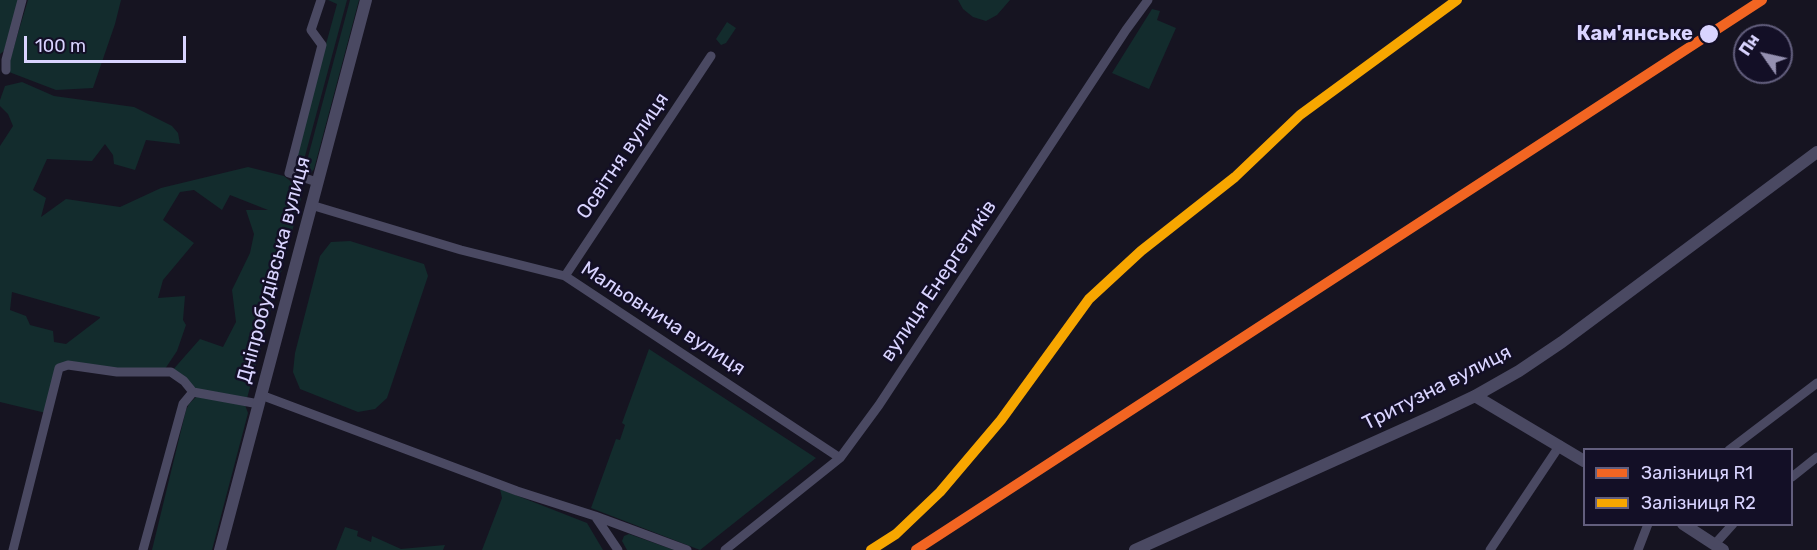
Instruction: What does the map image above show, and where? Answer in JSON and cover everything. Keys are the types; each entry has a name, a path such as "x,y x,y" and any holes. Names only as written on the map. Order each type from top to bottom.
{"street":[{"path":"6,70 6,60 22,0"},
{"path":"317,182 289,173 322,45 311,30 321,0"},
{"name":"Дніпробудівська вулиця","path":"220,550 366,0"},
{"name":"вулиця Енергетиків","path":"724,550 840,458 879,405 1148,0"},
{"name":"Освітня вулиця","path":"565,276 711,56"},
{"name":"Тритузна вулиця","path":"1139,549 1475,396 1519,371 1562,342 1817,152"},
{"name":"Мальовнича вулиця","path":"311,205 461,250 565,276 840,458"},
{"path":"13,550 59,368 68,365 117,372 171,372 184,381 193,393 260,400 687,550"},
{"path":"1732,448 1817,383"},
{"path":"143,550 183,404 193,393"},
{"path":"1475,396 1583,460"},
{"path":"1490,550 1560,445"},
{"path":"1793,475 1817,457"},
{"path":"595,516 618,550"},
{"path":"1638,550 1648,526"},
{"path":"1685,526 1718,547 1732,526"}],"green space":[{"path":"0,0 20,0 4,51 0,54"},
{"path":"28,0 121,0 93,88 56,90 9,72 9,63"},
{"path":"328,0 347,0 301,171 294,161 337,4"},
{"path":"350,0 359,0 314,169 311,173 306,173 304,172"},
{"path":"958,0 1010,0 997,15 986,21 973,17 963,9"},
{"path":"1152,9 1160,11 1157,20 1176,28 1149,89 1112,73"},
{"path":"727,22 736,28 726,43 721,45 716,39"},
{"path":"22,82 54,96 134,107 172,126 178,133 180,144 146,140 135,170 114,164 113,155 105,144 92,161 47,159 33,190 46,198 41,217 66,199 120,207 161,188 248,167 284,176 303,191 246,402 193,392 171,372 200,339 223,347 236,322 232,290 250,253 254,234 246,210 268,210 230,195 222,210 194,190 180,192 163,220 194,243 163,280 158,298 185,296 183,320 186,325 177,351 163,372 59,368 46,413 0,402 0,146 13,126 8,114 0,106 5,86","holes":["12,292 100,317 66,344 54,342 53,331 30,325 26,316 10,310"]},
{"path":"350,241 424,264 428,276 387,398 375,409 358,412 300,389 293,372 295,353 320,256 331,242"},
{"path":"649,349 816,458 700,550 591,508 616,439 620,440 625,425 622,423"},
{"path":"197,396 245,405 248,413 212,550 152,550 186,410"},
{"path":"500,489 587,523 603,550 482,550 502,498"},
{"path":"345,527 358,531 357,536 371,542 372,536 401,549 445,545 443,550 336,550"},
{"path":"629,534 674,550 627,550 622,541 624,536"}],"rail line":[{"name":"R2","path":"871,550 896,534 940,492 1001,420 1089,299 1141,251 1235,177 1300,115 1457,0"},
{"name":"R1","path":"916,550 1762,0"}],"place":[{"name":"Кам'янське","path":"1709,34"}]}
